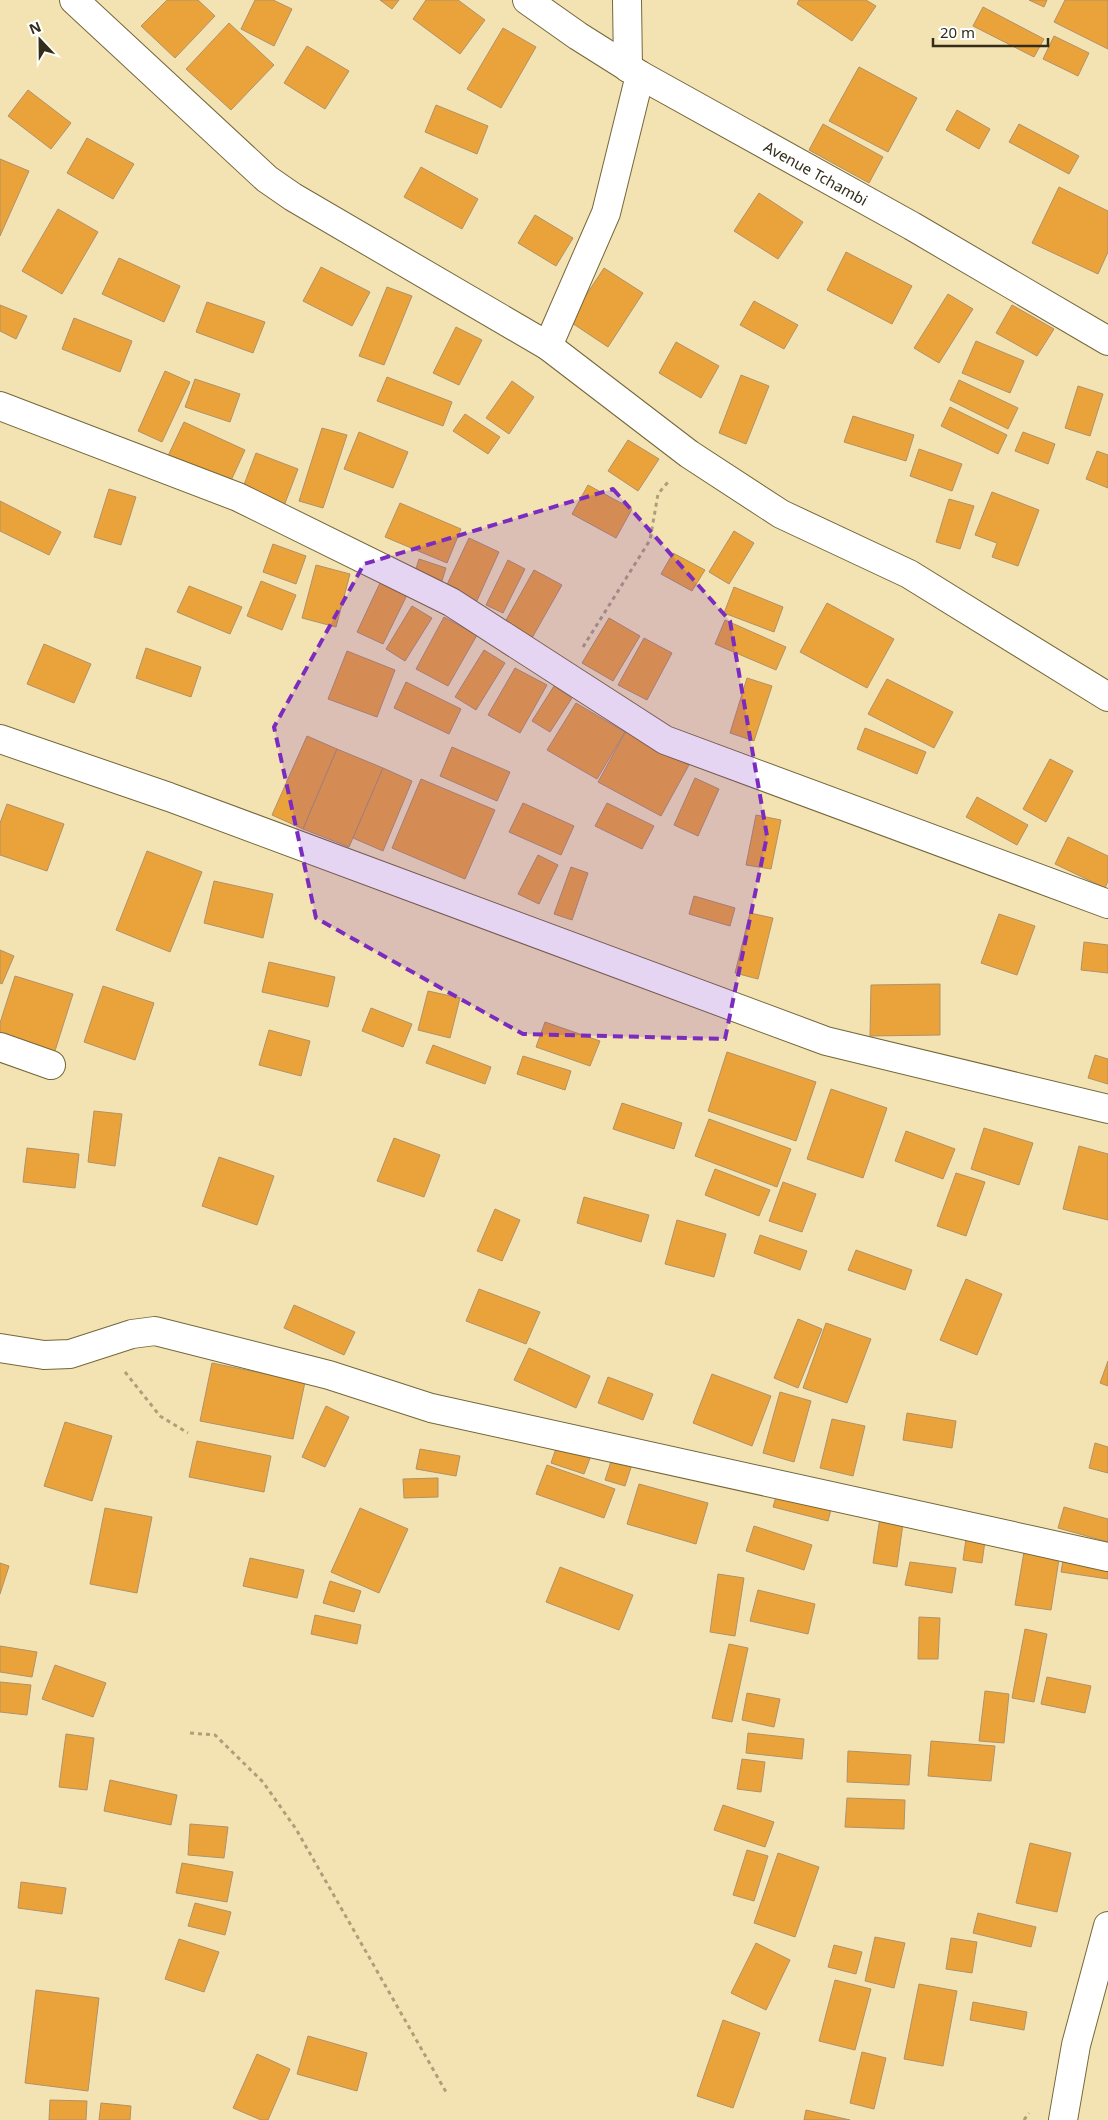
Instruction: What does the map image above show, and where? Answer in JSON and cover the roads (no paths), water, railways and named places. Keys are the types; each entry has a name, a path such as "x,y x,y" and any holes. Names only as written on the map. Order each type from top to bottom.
{"street":[{"path":"74,0 267,179 293,197 548,346 689,454 781,514 910,574 1108,697"},
{"name":"Avenue Tchambi","path":"527,0 634,71 912,226 1108,341"},
{"path":"548,346 606,213 634,71 627,0"},
{"path":"0,406 238,497 451,602 665,740 1108,904"},
{"path":"0,739 178,800 826,1041 1108,1109"},
{"path":"0,1047 51,1065"},
{"path":"0,1348 44,1355 70,1354 132,1334 155,1331 329,1374 431,1408 1108,1557"},
{"path":"1063,2120 1076,2045 1108,1926"}]}
